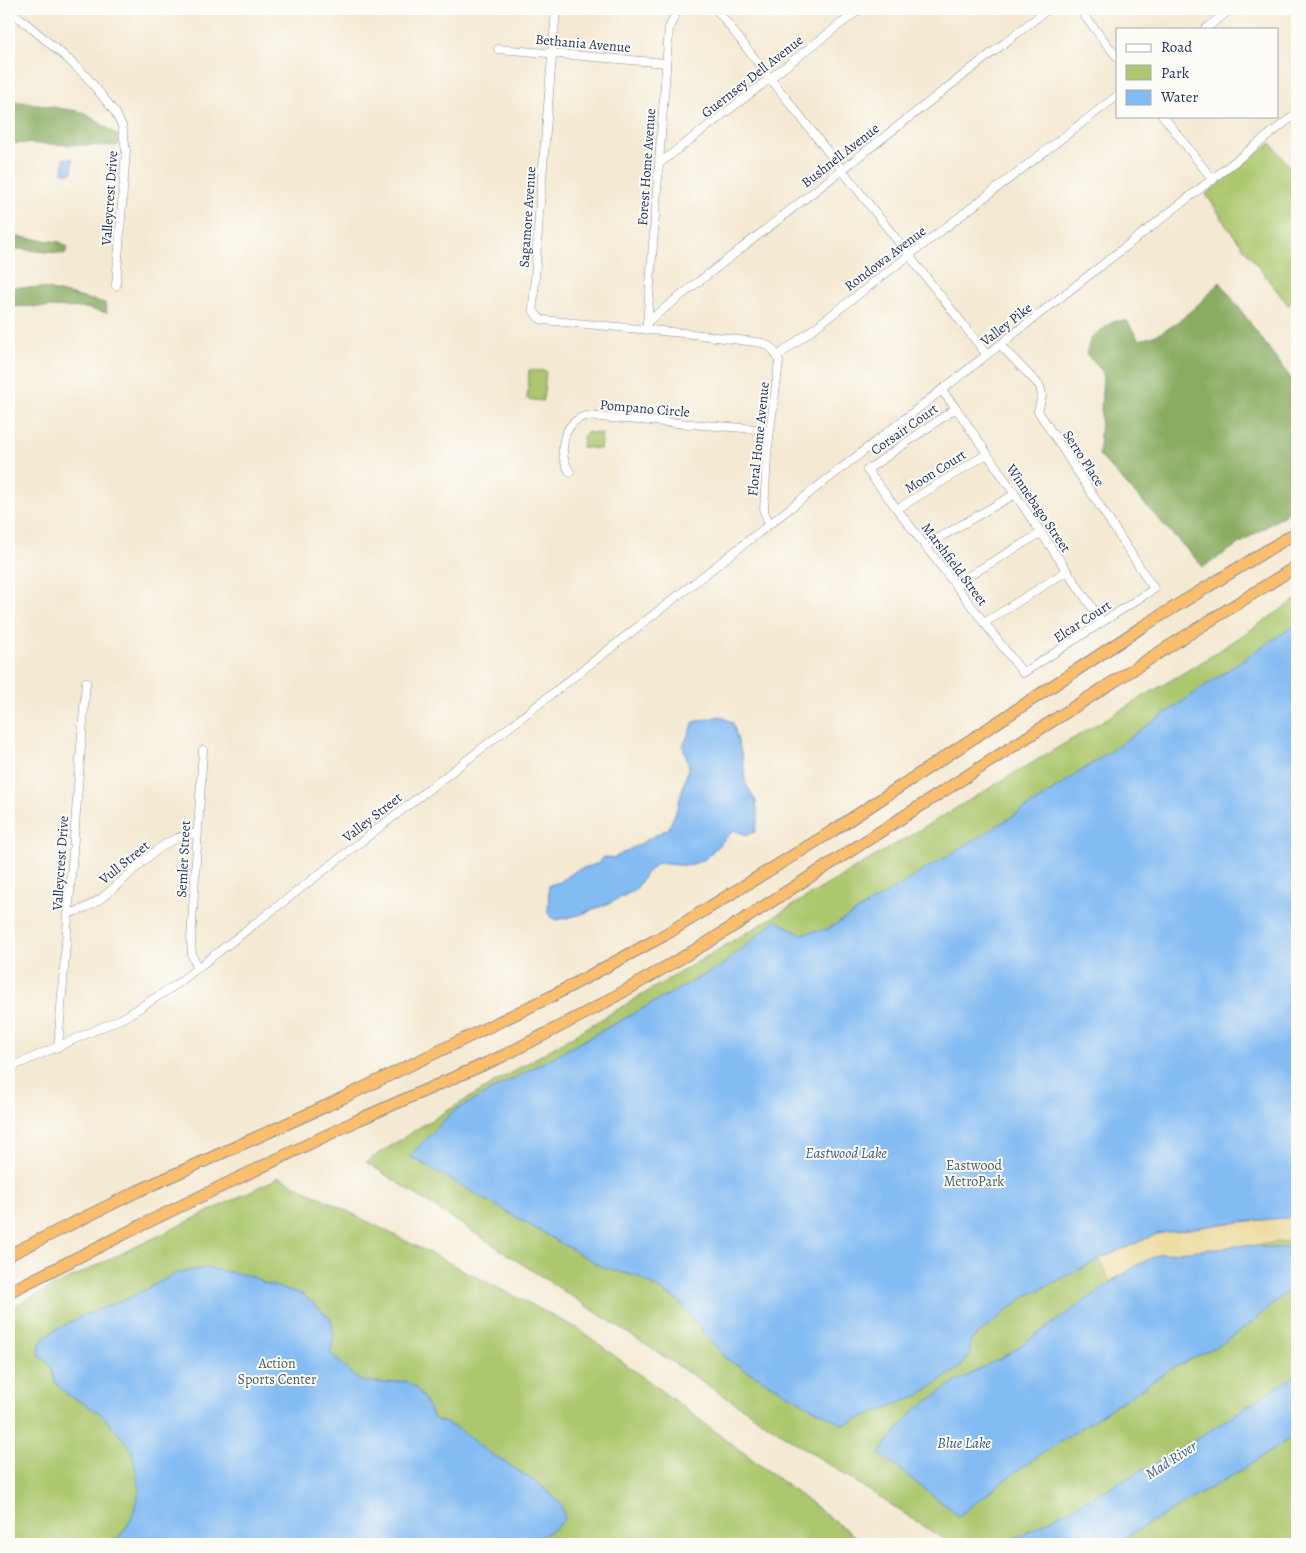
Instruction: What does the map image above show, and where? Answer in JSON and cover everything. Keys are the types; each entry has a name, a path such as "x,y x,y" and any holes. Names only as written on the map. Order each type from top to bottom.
{"highway":[{"path":"9,1255 138,1191 309,1114 466,1038 552,996 663,936 831,832 1142,627 1297,532"},
{"path":"9,1292 358,1120 503,1056 597,1007 707,943 1297,566"}],"street":[{"name":"Sagamore Avenue","path":"556,9 533,310 543,320 647,326"},
{"name":"Forest Home Avenue","path":"647,326 669,28 678,9"},
{"path":"716,9 987,356"},
{"name":"Guernsey Dell Avenue","path":"660,163 860,9"},
{"name":"Bushnell Avenue","path":"647,326 1048,9"},
{"path":"1079,9 1116,56"},
{"path":"1206,28 1231,9"},
{"name":"Valleycrest Drive","path":"9,10 21,18 86,76 110,106 122,126 126,150 116,286"},
{"name":"Bethania Avenue","path":"498,49 666,63"},
{"name":"Rondowa Avenue","path":"778,356 1116,97"},
{"name":"Valley Pike","path":"730,554 1297,114"},
{"path":"1165,118 1213,180"},
{"path":"647,326 763,343 773,349 778,356"},
{"name":"Serro Place","path":"1000,345 1040,386 1042,396 1038,411 1154,589"},
{"name":"Floral Home Avenue","path":"769,524 764,511 778,356"},
{"name":"Winnebago Street","path":"941,390 956,408 1102,622"},
{"name":"Corsair Court","path":"867,470 956,408"},
{"name":"Pompano Circle","path":"570,472 564,459 565,435 567,429 574,421 585,416 770,430"},
{"name":"Moon Court","path":"897,509 987,454"},
{"name":"Marshfield Street","path":"867,470 1023,674"},
{"path":"926,546 1015,494"},
{"path":"955,584 1041,532"},
{"name":"Valley Street","path":"9,1068 126,1017 177,984 730,554"},
{"path":"984,623 1067,571"},
{"name":"Elcar Court","path":"1023,674 1154,589"},
{"name":"Valleycrest Drive","path":"58,1047 86,682"},
{"name":"Semler Street","path":"197,968 192,955 191,940 203,750"},
{"name":"Vull Street","path":"69,913 92,904 166,844 183,836 197,833"}],"green space":[{"path":"9,100 83,112 116,134 119,143 117,146 9,143"},
{"path":"1271,143 1297,176 1297,299 1288,305 1227,226 1206,194"},
{"path":"9,236 60,242 68,247 65,254 9,248"},
{"path":"1220,282 1295,384 1297,383 1297,507 1203,567 1099,455 1103,372 1086,354 1091,338 1113,321 1127,321 1139,340 1162,332 1183,318"},
{"path":"9,287 43,288 105,303 107,313 86,308 9,306"},
{"path":"529,370 546,371 543,401 527,399"},
{"path":"587,432 602,434 600,449 582,447 583,437"},
{"name":"Eastwood Lake","path":"1297,599 1297,1544 951,1544 366,1162 425,1124 1205,660"},
{"name":"Action Sports Center","path":"280,1177 579,1329 865,1544 9,1544 9,1308"}],"sand":[{"path":"1296,1215 1296,1240 1154,1259 1110,1281 1098,1256 1137,1239 1177,1229"}],"water":[{"path":"64,158 73,159 72,173 63,173"},
{"name":"Eastwood Lake","path":"1297,624 1297,1217 1227,1223 1157,1234 1104,1257 1023,1298 970,1341 970,1354 962,1366 920,1395 843,1425 726,1359 678,1301 639,1277 602,1267 410,1156 452,1112 721,966 776,920 800,934 828,929 1036,802"},
{"path":"720,716 733,723 743,760 745,782 756,802 758,818 755,832 746,835 734,830 705,859 688,866 657,863 646,874 635,890 610,903 579,915 556,920 548,914 549,885 560,882 577,870 599,863 604,857 614,858 669,828 678,806 689,765 683,746 694,722"},
{"name":"Blue Lake","path":"1246,1245 1278,1248 1297,1245 1297,1286 1246,1327 1221,1344 1171,1369 1019,1469 959,1516 880,1454 916,1409 952,1384 1010,1353 1135,1266 1160,1254"},
{"path":"207,1268 251,1276 267,1284 302,1294 331,1319 334,1337 330,1353 360,1381 385,1383 405,1381 416,1388 424,1399 433,1418 459,1429 487,1451 542,1486 561,1504 565,1518 557,1527 528,1544 114,1544 131,1520 140,1490 131,1448 100,1413 65,1393 55,1382 50,1365 39,1356 40,1343 53,1331 84,1315 131,1297 179,1272"},
{"name":"Mad River","path":"1297,1374 1297,1434 1248,1466 1115,1544 1004,1544 1178,1451"}],"park label":[{"name":"Eastwood MetroPark","path":"974,1174"}]}
